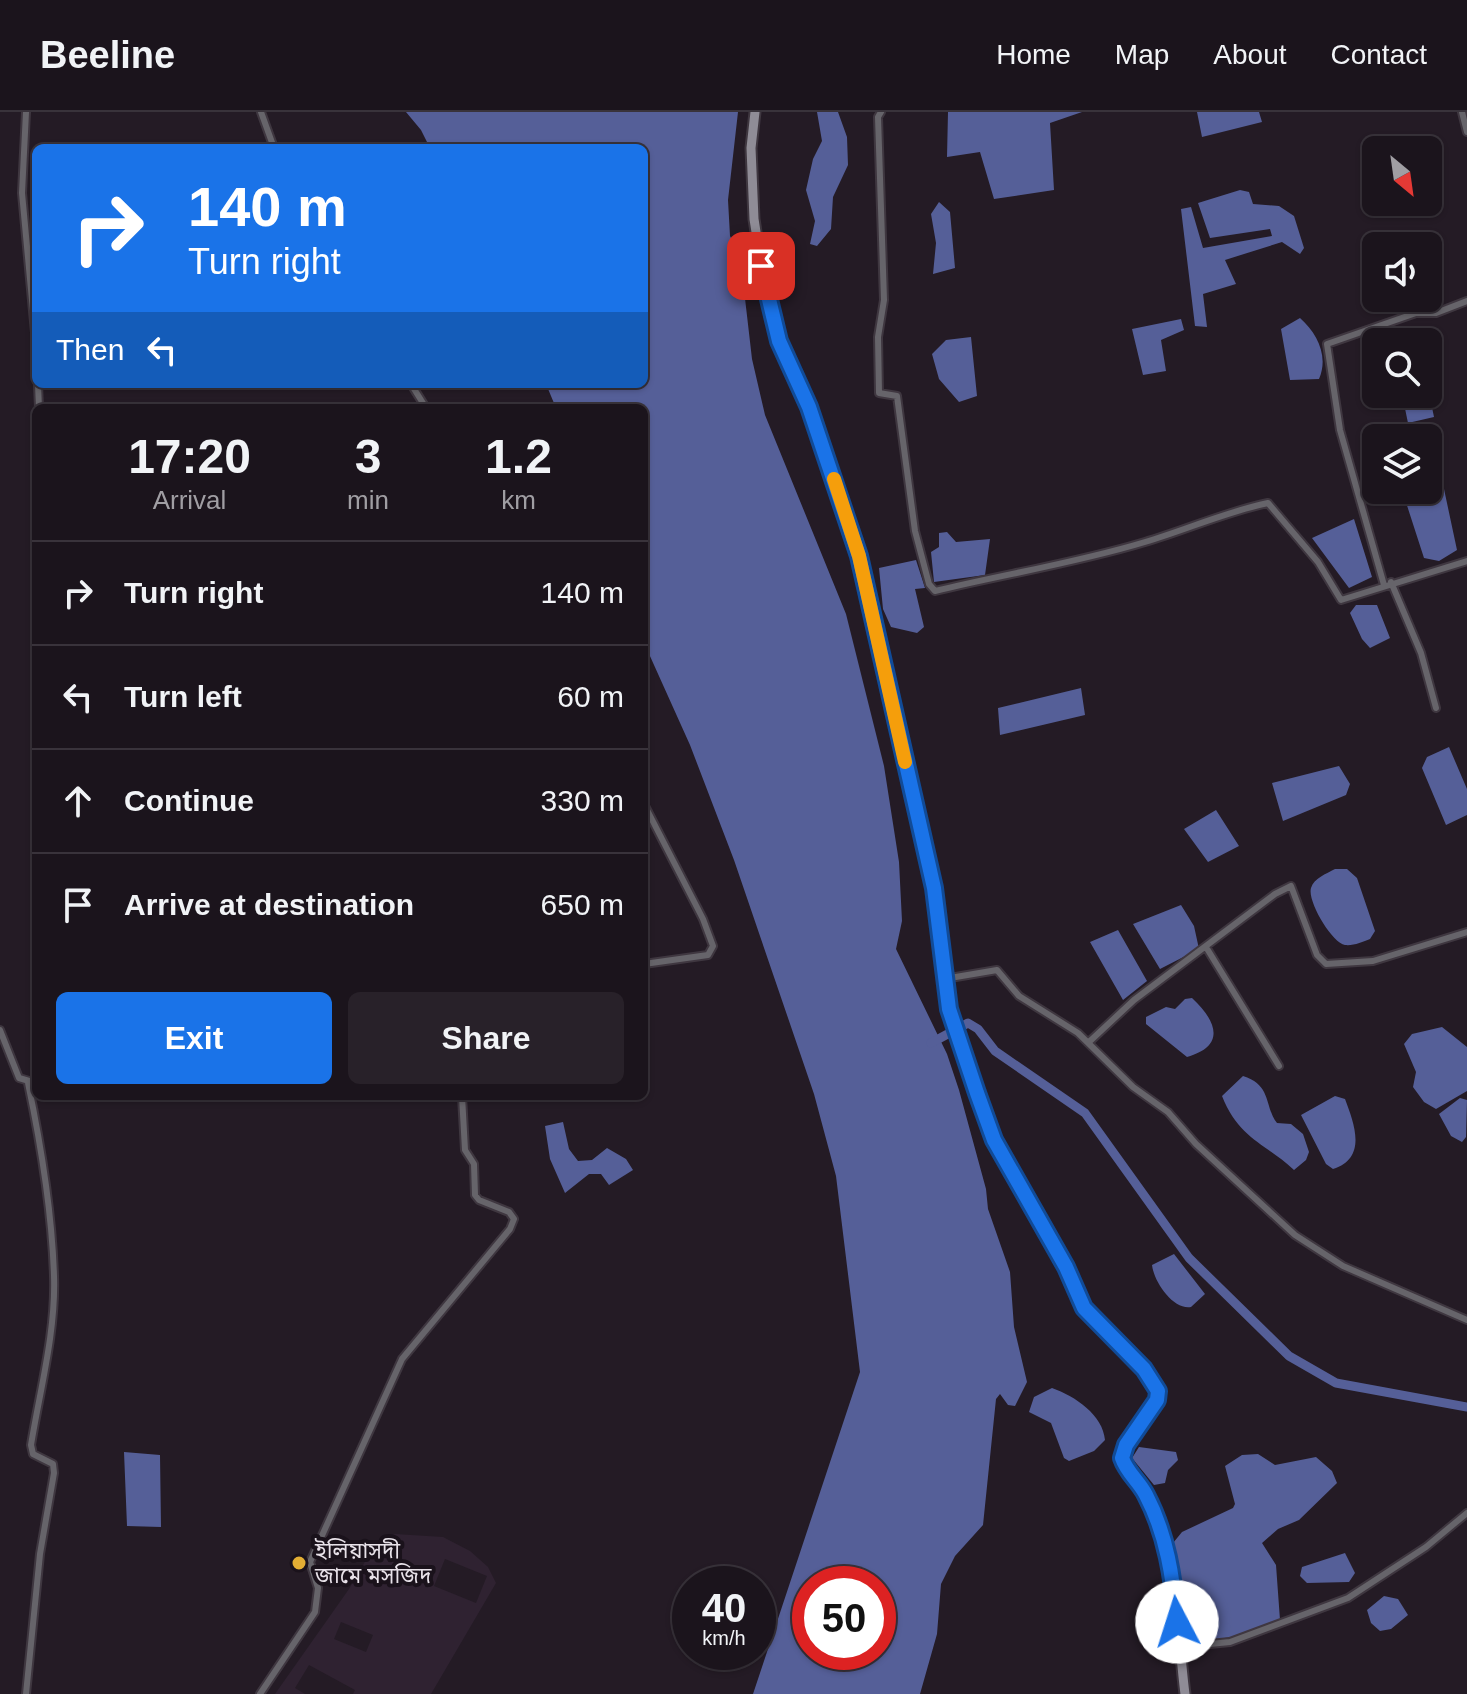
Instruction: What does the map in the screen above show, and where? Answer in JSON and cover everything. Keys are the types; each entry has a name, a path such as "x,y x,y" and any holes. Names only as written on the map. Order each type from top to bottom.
{"main road":[{"path":"755,112 751,148 754,219 765,290 779,341 809,407 859,556 934,888 944,979 959,1042 994,1140 1066,1267 1084,1308 1144,1369 1158,1391 1157,1400 1126,1445 1122,1458 1145,1493 1160,1528 1172,1572 1185,1694"}],"street":[{"path":"26,112 22,193 32,300"},
{"path":"261,112 273,144"},
{"path":"881,112 878,117 884,300 878,337 879,393 897,396 915,531 929,584 935,591 1022,574 1145,542 1236,510 1268,503 1318,562 1341,600 1467,561"},
{"path":"1462,112 1467,132"},
{"path":"1436,708 1421,653 1388,583 1340,430 1327,344 1416,313 1436,313 1467,301"},
{"path":"648,812 703,919 713,946 708,955 648,963"},
{"path":"1089,1042 1134,1000 1275,894 1291,886 1317,955 1326,964 1373,961 1467,932"},
{"path":"1206,947 1279,1066"},
{"path":"944,979 997,970 1019,996 1089,1042 1133,1087 1168,1112 1196,1144 1295,1235 1343,1266 1467,1320"},
{"path":"0,1030 19,1078 32,1083"},
{"path":"26,1694 40,1554 54,1473 53,1464 33,1454 31,1445 49,1334 54,1277 39,1135 28,1083"},
{"path":"260,1694 315,1612 318,1588 310,1562 402,1359 510,1229 514,1219 509,1212 479,1200 472,1188 474,1164 465,1150 462,1100"},
{"path":"1179,1647 1230,1642 1348,1598 1426,1547 1467,1513"}],"shaded area":[{"path":"395,1534 443,1537 470,1551 488,1567 496,1583 431,1694 353,1694 355,1690 309,1665 295,1688 305,1694 275,1694 349,1589 377,1541","holes":["445,1559 487,1576 476,1603 434,1586","341,1622 373,1635 366,1652 334,1639"]}],"water":[{"path":"406,112 738,112 728,200 730,236 740,255 752,359 765,415 846,614 884,766 899,862 902,921 896,949 947,1054 959,1090 986,1189 988,1209 1010,1272 1014,1327 1027,1382 1015,1406 1008,1405 1000,1394 996,1399 983,1525 955,1556 941,1584 937,1634 920,1694 753,1694 761,1670 776,1670 776,1625 792,1577 792,1670 896,1670 896,1566 796,1566 860,1372 836,1176 814,1094 734,860 690,745 648,652 648,404 554,404 548,388 648,388 648,144 428,144"},
{"path":"817,112 838,112 847,137 848,165 833,197 831,229 817,246 810,244 815,221 806,190 813,159 822,141"},
{"path":"948,112 1082,112 1050,123 1054,190 994,199 980,152 947,157"},
{"path":"1197,112 1259,112 1262,122 1202,137"},
{"path":"1240,190 1249,192 1253,204 1279,206 1294,216 1304,248 1300,254 1282,242 1225,260 1236,284 1203,294 1207,327 1195,326 1181,209 1191,207 1203,248 1272,236 1270,229 1210,238 1198,203"},
{"path":"939,202 950,212 955,268 933,274 936,243 931,214"},
{"path":"1300,318 1320,346 1323,362 1319,379 1290,380 1281,329"},
{"path":"1181,319 1184,330 1161,340 1166,371 1143,375 1132,329"},
{"path":"971,337 977,396 959,402 939,379 932,354 946,340"},
{"path":"1405,408 1432,408 1434,417 1408,423"},
{"path":"1442,488 1457,550 1439,561 1424,558 1407,504 1442,504"},
{"path":"1354,519 1372,577 1349,588 1312,538"},
{"path":"947,532 956,542 990,539 985,575 934,582 931,552 939,547 939,533"},
{"path":"916,560 925,588 915,589 924,627 917,633 891,627 883,609 879,568"},
{"path":"1356,605 1377,605 1390,638 1370,648 1362,639 1350,613"},
{"path":"1081,688 1085,715 1000,735 998,708"},
{"path":"1449,747 1467,789 1467,815 1446,825 1422,768 1427,757"},
{"path":"1339,766 1350,784 1346,795 1283,821 1272,783"},
{"path":"1216,810 1239,846 1208,862 1184,829"},
{"path":"1335,869 1347,869 1357,878 1375,931 1370,939 1351,945 1340,943 1327,930 1317,911 1311,888 1318,879"},
{"path":"1181,905 1194,926 1199,949 1160,969 1133,924"},
{"path":"1118,930 1147,981 1123,1000 1090,942"},
{"path":"1192,998 1207,1015 1214,1032 1208,1046 1187,1057 1146,1024 1146,1017 1166,1007 1175,1009 1185,999"},
{"path":"1442,1027 1467,1047 1467,1091 1436,1109 1424,1102 1413,1087 1416,1072 1404,1044 1412,1034"},
{"path":"1243,1076 1263,1090 1277,1123 1291,1124 1303,1134 1309,1152 1306,1160 1294,1170 1245,1131 1229,1110 1222,1096"},
{"path":"1335,1096 1345,1099 1356,1139 1351,1157 1333,1169 1326,1164 1301,1115"},
{"path":"1460,1098 1467,1100 1466,1137 1462,1142 1451,1136 1439,1114"},
{"path":"563,1122 569,1149 578,1161 592,1160 607,1148 626,1159 633,1170 609,1185 601,1174 589,1174 565,1193 550,1159 545,1126"},
{"path":"1174,1254 1205,1294 1191,1307 1171,1300 1160,1287 1154,1272 1152,1265"},
{"path":"1052,1388 1078,1401 1099,1422 1105,1440 1094,1451 1069,1461 1064,1458 1051,1423 1029,1412 1034,1397"},
{"path":"1139,1447 1176,1452 1178,1460 1168,1470 1165,1483 1154,1485 1132,1458"},
{"path":"124,1452 160,1455 161,1527 127,1526"},
{"path":"1258,1454 1275,1465 1316,1457 1332,1471 1337,1483 1299,1520 1278,1529 1262,1543 1276,1565 1280,1620 1232,1637 1188,1643 1182,1637 1173,1543 1182,1532 1233,1508 1235,1504 1225,1466 1242,1455"},
{"path":"1345,1553 1355,1573 1349,1582 1307,1583 1300,1576 1302,1567"},
{"path":"1384,1596 1398,1599 1408,1615 1391,1629 1380,1631 1371,1623 1367,1610"}],"waterway":[{"path":"931,1043 968,1023 978,1029 995,1051 1085,1113 1189,1258 1289,1356 1336,1383 1467,1407"}],"slow traffic":[{"path":"834,479 859,556 871,621 905,762"}],"place":[{"name":"ইলিয়াসদী জামে মসজিদ","path":"299,1563"}],"route":[{"path":"761,266 779,341 809,407 859,556 871,621 934,888 949,1009 959,1042 994,1140 1066,1267 1084,1308 1099,1327 1144,1369 1158,1391 1157,1400 1126,1445 1122,1458 1126,1469 1145,1493 1160,1528 1172,1572 1177,1622"}]}
